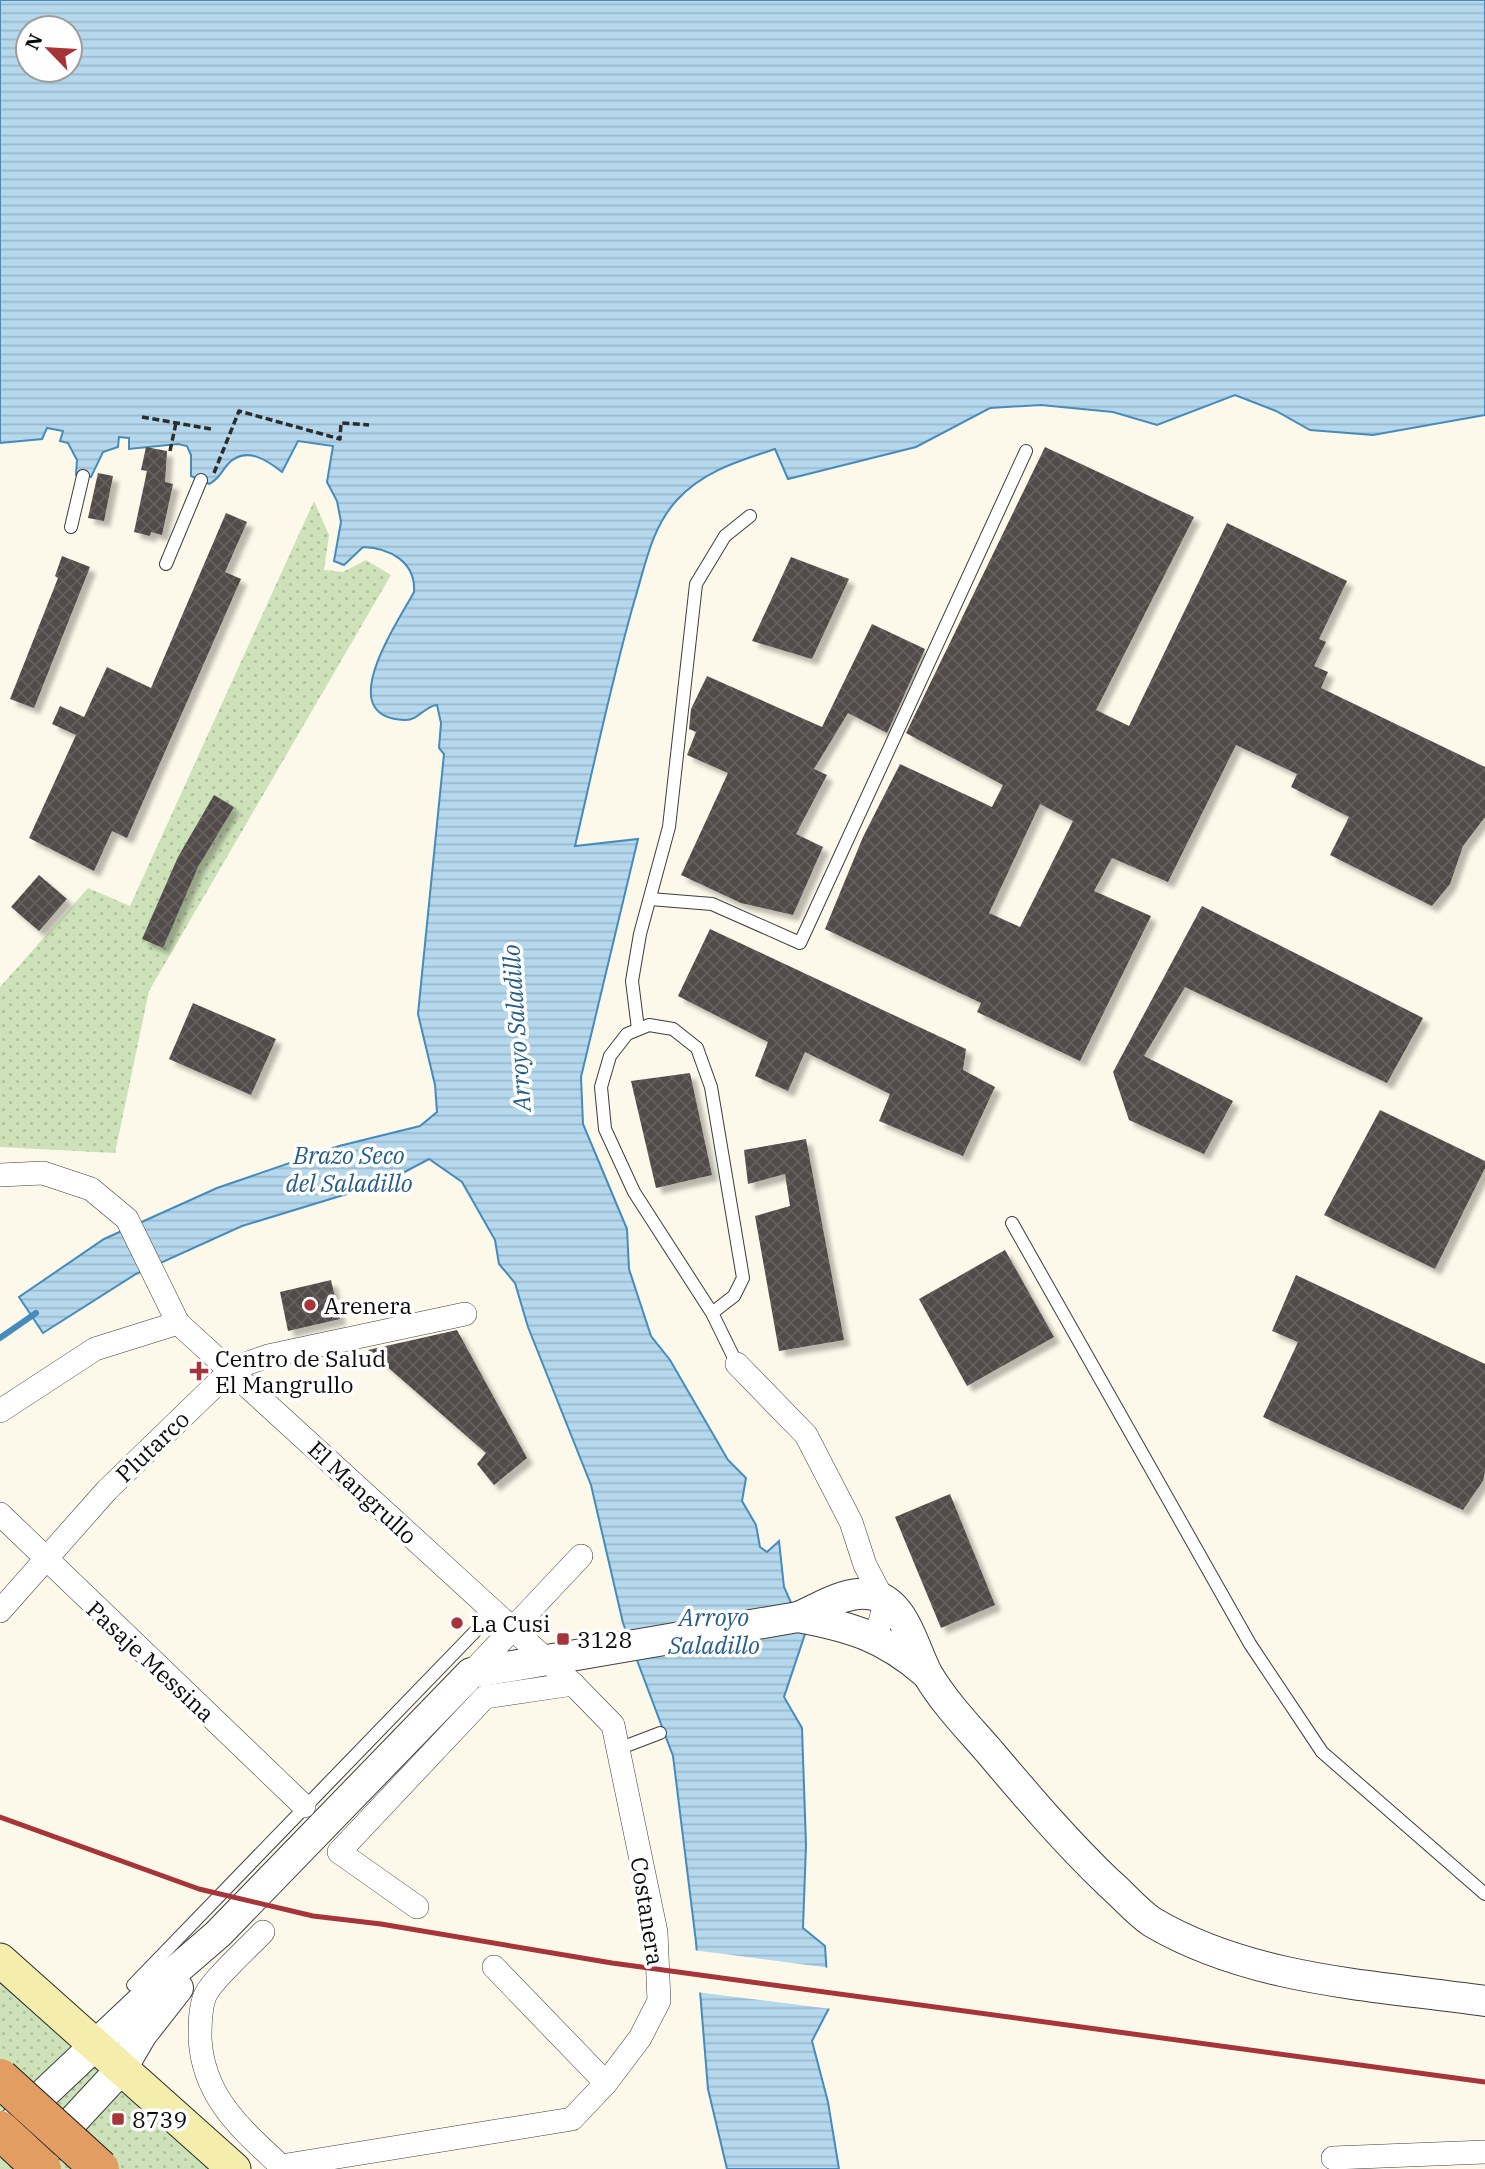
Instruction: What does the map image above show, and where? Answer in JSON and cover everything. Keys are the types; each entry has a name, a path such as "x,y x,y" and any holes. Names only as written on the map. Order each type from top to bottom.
{"highway":[{"path":"0,2078 100,2169"},
{"path":"0,2130 42,2169"}],"main road":[{"path":"0,1960 234,2169"}],"street":[{"path":"0,1175 43,1173 91,1189 127,1219 178,1322 94,1349 0,1411"},
{"name":"Plutarco","path":"0,1611 107,1490 232,1369 268,1356 465,1314"},
{"name":"El Mangrullo","path":"178,1322 547,1662"},
{"path":"737,1364 806,1434 851,1522 865,1565 885,1603 878,1626 862,1631"},
{"name":"Pasaje Messina","path":"0,1514 45,1561 304,1806"},
{"path":"0,2137 160,1984 218,1934 582,1556"},
{"path":"862,1631 851,1609 865,1565"},
{"path":"471,1673 798,1617 844,1595 873,1595 895,1609 912,1637 929,1675 954,1711 1068,1843 1149,1920 1193,1944 1243,1963 1315,1977 1485,2001"},
{"path":"798,1617 862,1631 907,1657 929,1675"},
{"name":"Costanera","path":"283,2167 572,2119 606,2084 640,2038 659,2001 656,1932 613,1725 547,1662"},
{"path":"418,1907 339,1852 485,1697 573,1684"},
{"path":"263,1932 205,1994 200,2024 201,2053 216,2099 237,2126 283,2167"},
{"path":"29,2169 122,2068 142,2034 218,1934"},
{"path":"494,1967 606,2084"},
{"path":"1333,2158 1485,2152"}],"lane":[{"path":"649,899 712,904 800,943 1026,451"},
{"path":"71,527 83,476"},
{"path":"166,564 205,482"},
{"path":"638,1029 632,981 649,899 670,827 696,584 725,536 750,516"},
{"path":"712,1313 734,1296 743,1278 711,1087 697,1048 673,1029 649,1025 627,1034 610,1056 601,1087 605,1129 634,1192 712,1313 737,1364"},
{"path":"1012,1223 1250,1644 1322,1752 1485,1894"},
{"path":"133,1985 493,1613"},
{"path":"618,1749 660,1733"}],"path":[{"path":"205,482 239,411 340,439 341,423 369,425"},
{"path":"142,417 211,429"},
{"path":"170,451 176,423"}],"green space":[{"path":"314,501 329,535 324,570 343,572 366,560 391,575 149,991 115,1153 0,1147 0,987 88,888 130,906"},
{"path":"0,1960 234,2169 0,2169"}],"water":[{"name":"Arroyo Saladillo","path":"0,0 1485,0 1485,415 1373,435 1310,430 1276,411 1235,395 1157,425 1113,412 1041,405 990,408 916,447 788,479 775,449 722,468 698,481 668,511 655,535 646,562 618,663 575,846 638,839 581,1077 583,1124 627,1229 629,1269 651,1336 670,1360 728,1460 746,1478 742,1501 756,1525 760,1547 767,1552 779,1541 784,1587 805,1634 784,1697 802,1728 806,1845 803,1928 825,1946 829,2008 812,2041 828,2102 839,2169 727,2169 708,2089 696,1942 673,1756 623,1623 591,1485 528,1327 515,1283 499,1264 495,1240 462,1182 429,1159 386,1182 242,1226 136,1274 43,1333 19,1297 104,1239 217,1188 339,1146 420,1126 437,1112 435,1085 418,1014 444,754 439,748 441,723 437,705 409,720 383,715 373,703 371,687 384,646 414,592 411,572 392,554 373,548 363,547 344,565 334,561 341,522 337,501 327,482 333,446 298,441 282,472 263,459 242,456 229,463 209,484 191,476 191,455 187,446 178,444 129,449 129,438 119,437 118,447 103,452 91,477 76,475 77,460 68,443 60,441 63,431 47,428 42,439 0,443"}],"pier":[{"path":"693,1950 830,1968 832,2009 696,1992"}],"building":[{"path":"146,447 167,451 165,482 173,484 162,535 151,532 150,536 134,532 147,471 141,470"},
{"path":"1045,447 1194,517 1096,710 1129,726 1227,523 1347,581 1319,639 1326,642 1314,666 1328,672 1321,688 1485,767 1485,817 1463,846 1450,884 1432,906 1330,855 1349,817 1291,787 1297,774 1236,745 1168,882 1112,858 1094,891 1151,916 1080,1061 977,1012 981,1003 825,929 863,837 900,764 992,807 1003,785 906,733","holes":["1040,804 1073,821 1020,927 989,913"]},
{"path":"98,473 113,476 104,521 88,518"},
{"path":"226,513 247,522 225,572 241,579 127,838 112,831 94,871 29,838 76,735 52,724 60,706 84,717 107,667 151,688"},
{"path":"62,556 90,567 34,708 10,699 58,578 55,576"},
{"path":"791,557 849,579 812,659 752,641"},
{"path":"872,624 925,649 887,733 848,713 814,769 827,775 796,834 823,847 793,915 741,903 681,875 728,773 687,755 696,732 689,729 691,709 707,676 822,727"},
{"path":"214,795 234,807 198,867 163,948 142,939 178,857"},
{"path":"39,875 67,899 39,931 11,907"},
{"path":"1202,906 1423,1018 1387,1083 1185,987 1144,1056 1233,1101 1204,1154 1129,1120 1113,1072"},
{"path":"710,929 966,1049 963,1070 995,1087 963,1156 879,1121 890,1094 805,1052 788,1091 755,1076 768,1042 678,996"},
{"path":"193,1003 276,1039 251,1095 169,1059"},
{"path":"690,1073 712,1175 656,1188 631,1081"},
{"path":"1380,1110 1485,1161 1485,1168 1435,1269 1324,1215"},
{"path":"806,1139 844,1340 779,1351 755,1216 790,1206 785,1174 748,1184 744,1150"},
{"path":"1005,1250 1054,1337 967,1386 919,1299"},
{"path":"1296,1275 1485,1364 1485,1471 1483,1481 1463,1510 1263,1417 1298,1342 1272,1331"},
{"name":"Arenera","path":"331,1280 340,1319 288,1331 280,1292"},
{"path":"457,1330 527,1458 494,1485 477,1464 486,1453 368,1350"},
{"path":"950,1494 995,1605 941,1628 895,1517"}],"waterway":[{"name":"Brazo Seco del Saladillo","path":"0,1338 36,1313"}],"railway":[{"path":"0,1817 199,1889 313,1916 381,1924 612,1963 1485,2082"}],"place":[{"name":"Arenera","path":"310,1305"},
{"name":"Centro de Salud El Mangrullo","path":"199,1371"},
{"name":"La Cusi","path":"457,1623"},
{"name":"3128","path":"563,1639"},
{"name":"8739","path":"118,2119"}]}
